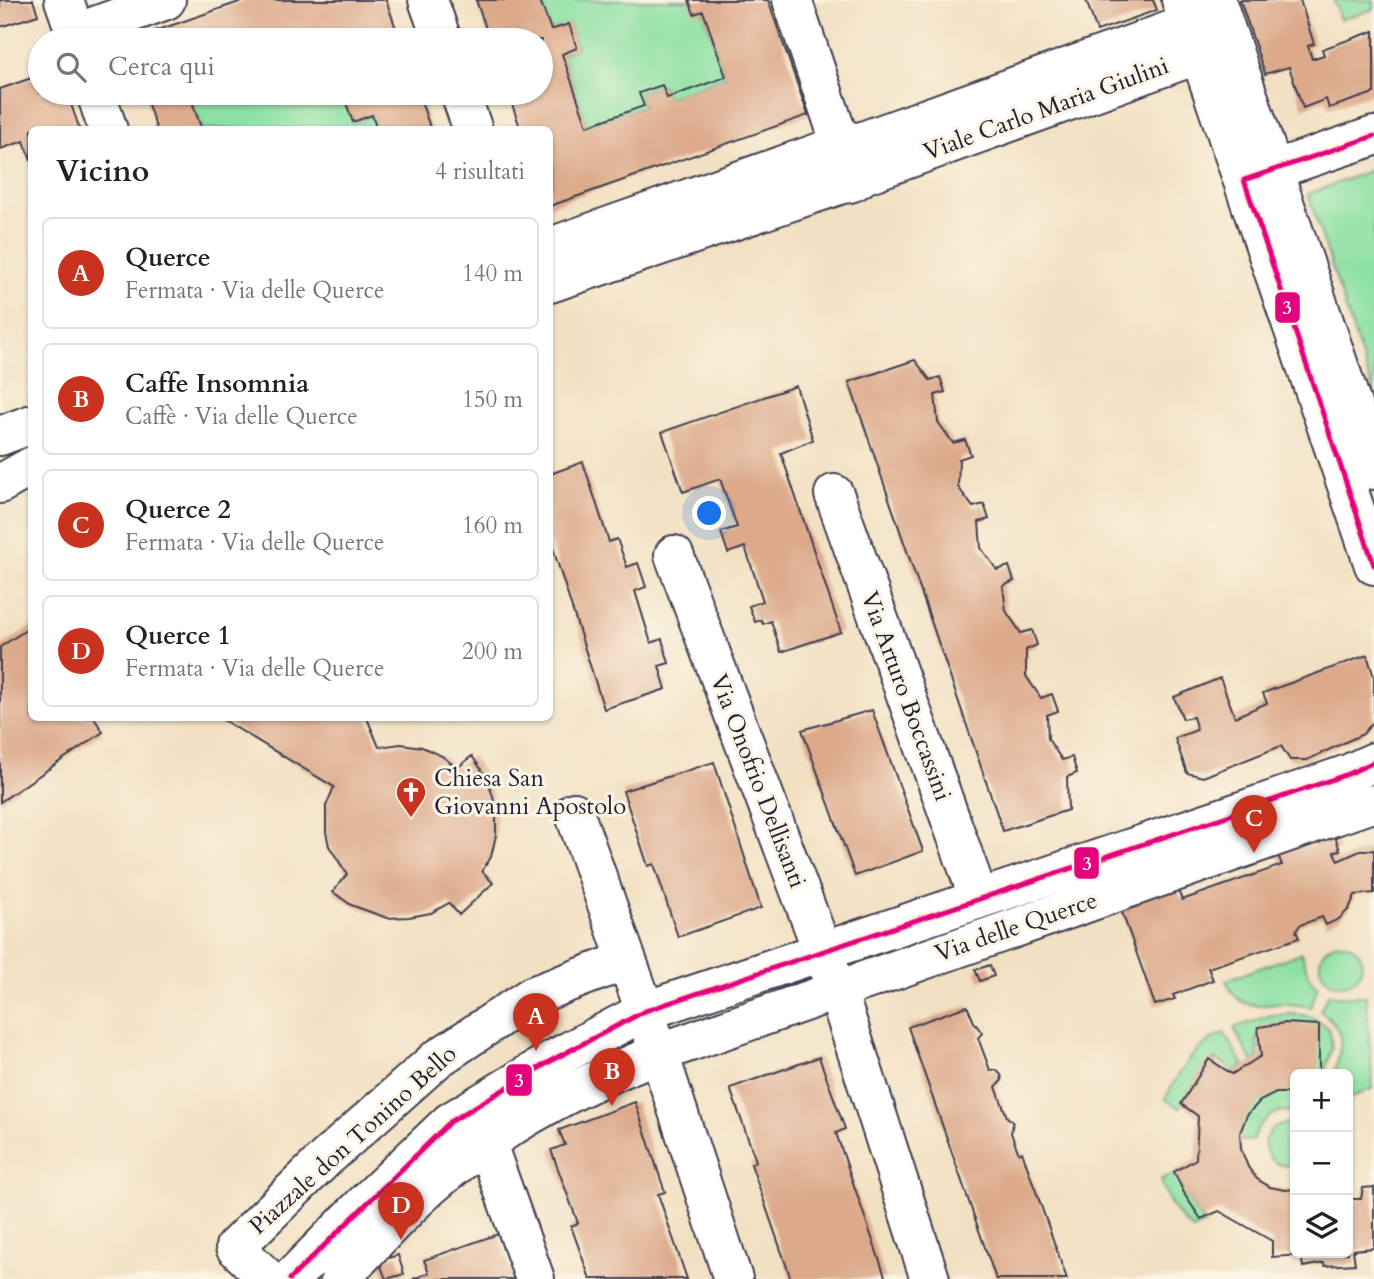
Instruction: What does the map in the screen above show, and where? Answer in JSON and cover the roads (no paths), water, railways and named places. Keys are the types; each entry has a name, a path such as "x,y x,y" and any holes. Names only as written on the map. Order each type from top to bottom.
{"street":[{"path":"73,24 166,0"},
{"path":"428,0 438,28"},
{"path":"792,0 847,158"},
{"path":"1206,22 1258,175 1374,565"},
{"name":"Viale Carlo Maria Giulini","path":"553,282 847,158 1206,22"},
{"path":"100,105 107,126"},
{"path":"464,105 471,126"},
{"path":"1258,175 1374,136"},
{"name":"Viale Carlo Maria Giulini","path":"553,246 847,158"},
{"path":"1258,175 1374,470"},
{"path":"0,436 28,426"},
{"path":"0,484 28,468"},
{"name":"Via Arturo Boccassini","path":"834,494 979,899"},
{"name":"Via Onofrio Dellisanti","path":"674,555 840,998"},
{"name":"Via delle Querce","path":"290,1279 450,1122 554,1059 645,1011 1230,815 1348,774 1374,762"},
{"name":"Via delle Querce","path":"345,1277 436,1181 486,1141 571,1091 659,1053 840,998 1374,804"},
{"path":"574,812 645,1011 733,1279"},
{"name":"Piazzale don Tonino Bello","path":"268,1279 235,1247 327,1158 437,1059 532,996 627,960"},
{"path":"840,998 930,1279"},
{"path":"486,1141 535,1279"}],"place":[{"name":"Chiesa San Giovanni Apostolo","path":"411,819"},
{"name":"Querce 2","path":"1254,853"},
{"name":"Querce","path":"536,1051"},
{"name":"Caffe Insomnia","path":"612,1106"},
{"name":"Querce 1","path":"401,1240"}]}
